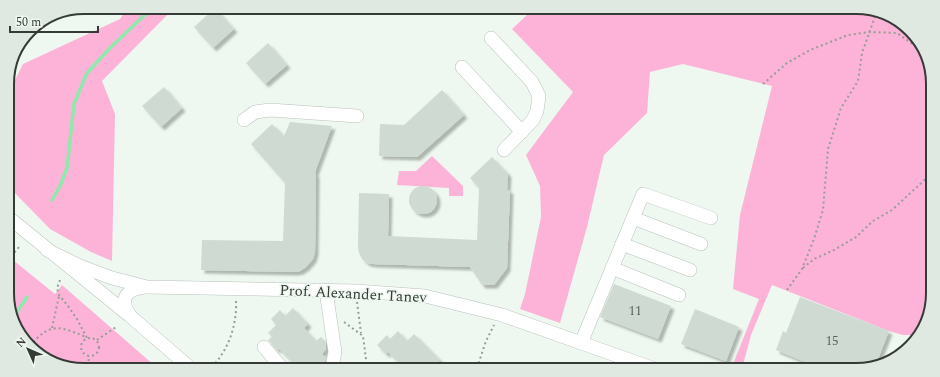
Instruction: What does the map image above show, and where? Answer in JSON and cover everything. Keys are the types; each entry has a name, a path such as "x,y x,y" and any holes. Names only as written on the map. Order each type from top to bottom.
{"street":[{"path":"491,38 532,82 539,96 537,111 533,120 504,150"},
{"path":"462,67 522,132"},
{"path":"244,120 256,112 270,110 357,116"},
{"path":"581,342 643,194 711,218"},
{"path":"632,218 701,244"},
{"path":"14,222 130,316 185,363"},
{"path":"622,244 690,270"},
{"name":"Prof. Alexander Tanev","path":"47,250 80,266 112,278 146,287 356,291 425,296 500,314 639,363"},
{"path":"612,268 679,295"},
{"path":"130,316 124,307 126,295 136,288 146,287"},
{"path":"326,291 335,352 333,363"},
{"path":"264,347 278,363"}],"path":[{"path":"787,290 802,268 814,239 823,210 828,149 841,108 858,81 862,53 875,17"},
{"path":"763,84 787,63 810,50 848,35 870,32 897,33 915,46"},
{"path":"802,268 814,258 834,250 856,237 873,222 897,206 926,178"},
{"path":"14,252 19,246"},
{"path":"60,280 57,288 59,295 71,310 87,338"},
{"path":"216,363 220,358 231,337 236,308 236,288"},
{"path":"356,291 366,363"},
{"path":"52,328 59,295"},
{"path":"329,312 361,333"},
{"path":"479,363 489,334 500,314"},
{"path":"97,340 116,327"},
{"path":"48,330 52,328 67,329 87,338 92,337 97,340 99,343 99,349 95,354 89,356 83,354 80,348 82,342 87,338"},
{"path":"88,363 89,356"}],"shaded area":[{"path":"123,14 168,14 102,81 115,114 112,261 91,252 50,229 14,192 14,82 23,64 120,19"},
{"path":"528,14 856,14 879,18 887,21 902,31 912,41 921,57 924,66 926,84 926,293 922,316 913,335 903,335 889,331 772,285 751,335 744,363 733,363 759,299 733,289 740,215 772,86 683,64 650,72 647,113 604,155 587,227 560,323 520,309 525,294 541,217 540,186 526,155 573,92 512,29"},
{"path":"432,156 463,186 463,196 449,196 449,188 397,185 399,171 416,171"},
{"path":"14,261 55,294 62,285 152,363 70,362 48,353 48,329 24,329 18,316 15,307"}],"building":[{"path":"208,14 220,14 234,29 213,48 194,27"},
{"path":"268,43 287,65 265,84 246,63"},
{"path":"164,87 182,108 161,127 142,106"},
{"path":"442,90 464,115 417,157 379,156 380,124 404,125"},
{"path":"290,122 332,126 315,172 315,252 313,259 306,267 295,272 201,270 202,240 283,241 285,183 251,144 272,124 284,136"},
{"path":"492,157 508,174 507,190 510,190 507,268 494,285 482,285 470,267 373,264 367,263 362,259 358,247 359,193 389,194 388,236 477,240 479,188 470,178"},
{"path":"423,186 433,190 437,200 433,210 423,214 413,210 409,200 413,190"},
{"path":"614,284 671,306 658,339 600,317"},
{"path":"800,297 889,331 878,359 861,363 808,363 776,350 783,331 786,333"},
{"path":"293,308 308,324 304,328 316,341 321,337 325,341 326,349 322,354 326,358 324,363 293,363 278,348 277,350 268,340 272,337 268,333 276,325 271,319 280,310 285,316"},
{"path":"695,309 739,327 726,361 681,344"},
{"path":"398,331 407,341 414,334 440,360 437,363 398,363 388,352 386,354 377,345 387,335 390,339"}],"waterway":[{"path":"52,200 60,186 67,168 74,104 87,73 111,47 146,14"},
{"path":"17,312 27,297"}]}
